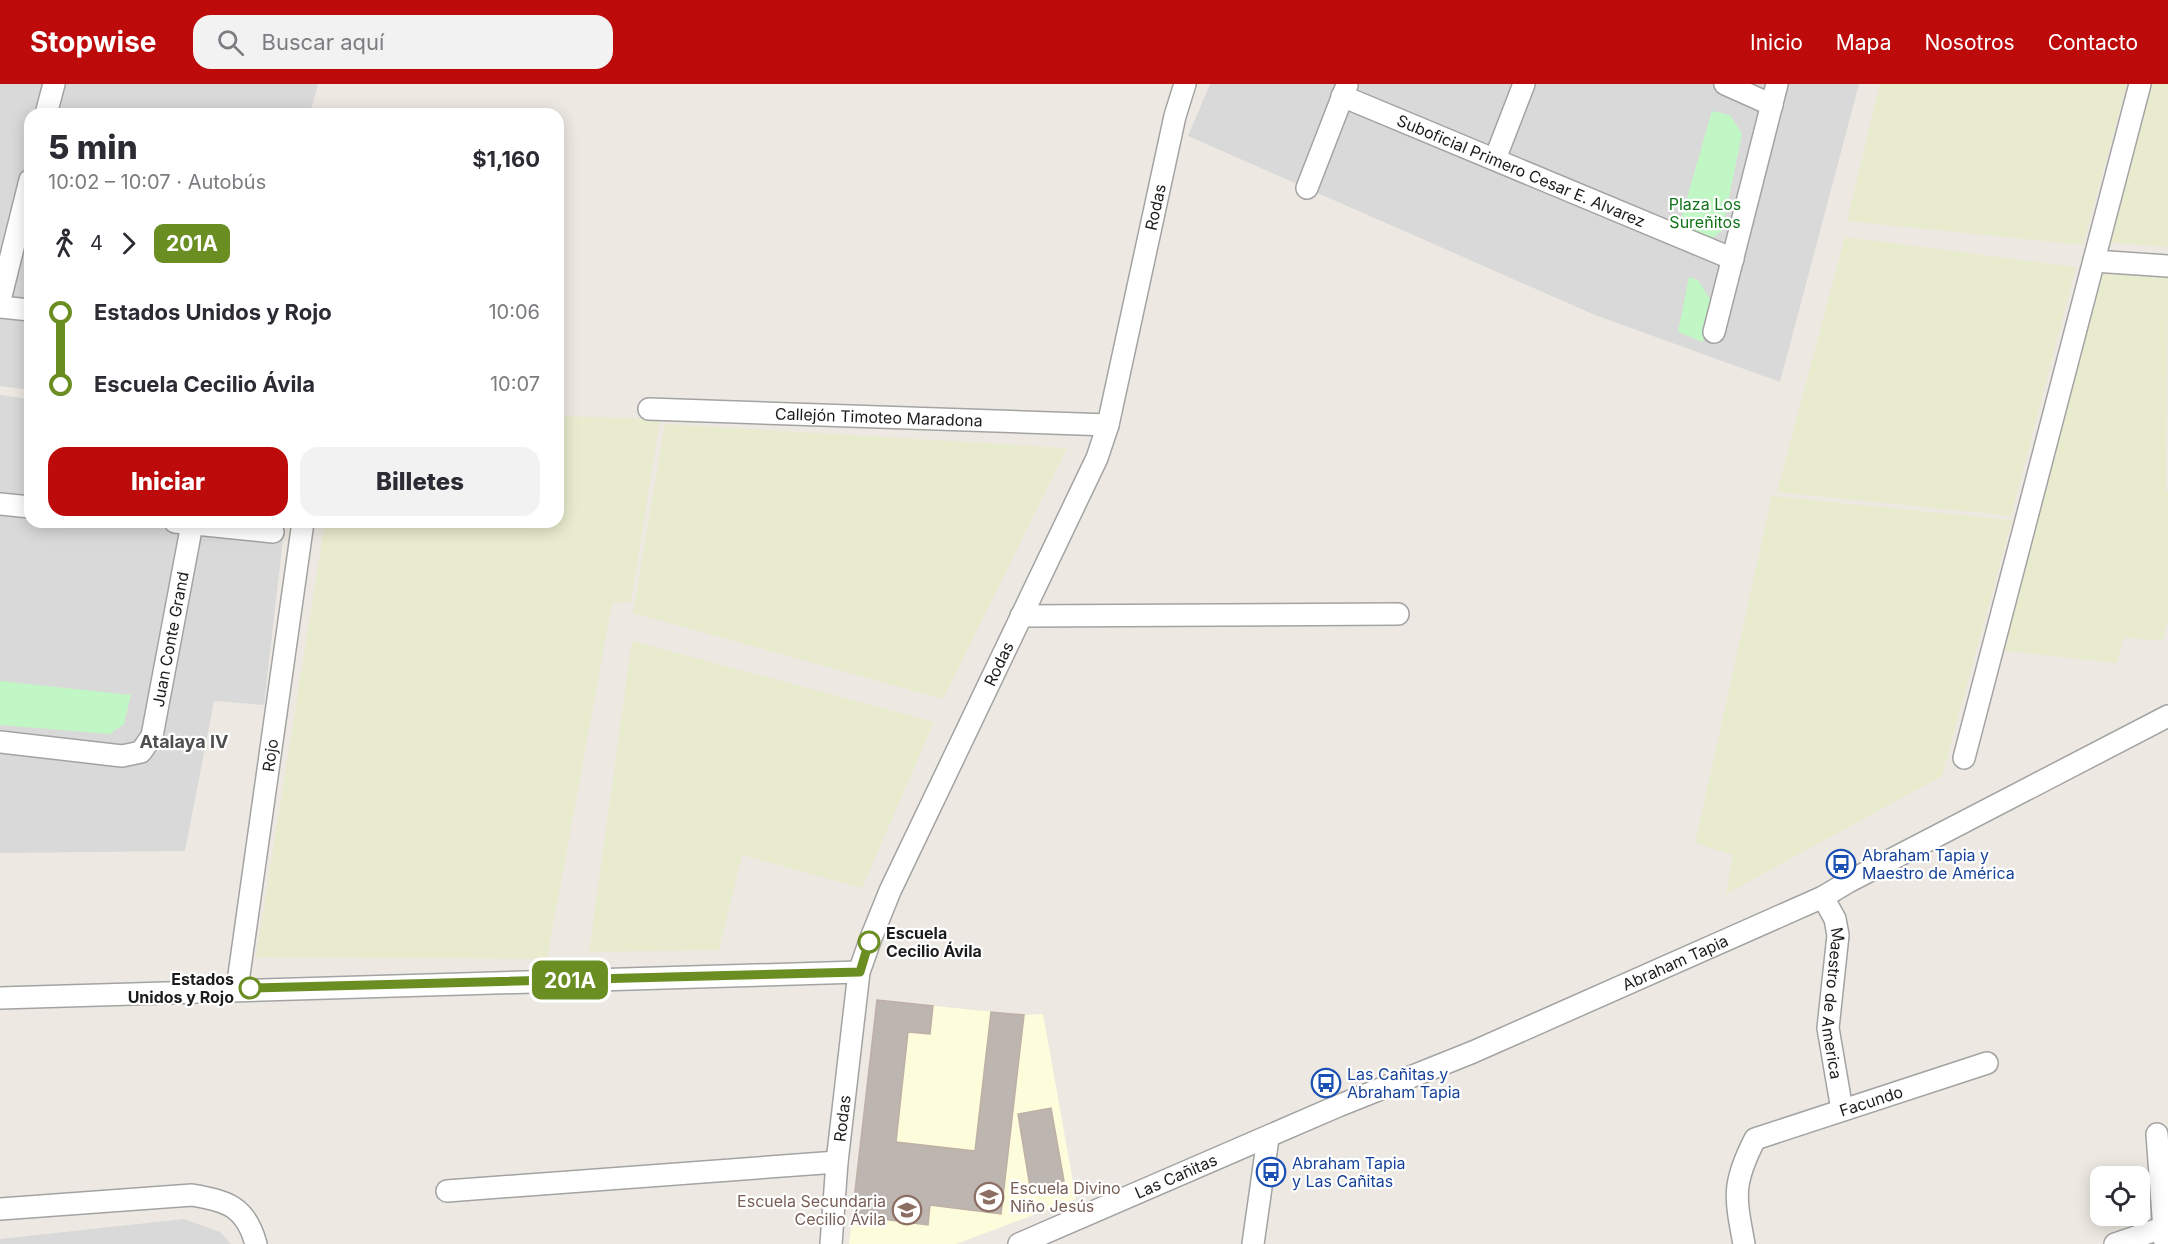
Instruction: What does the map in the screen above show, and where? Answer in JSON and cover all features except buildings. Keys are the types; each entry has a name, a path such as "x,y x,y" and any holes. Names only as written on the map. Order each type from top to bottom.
{"street":[{"path":"48,108 54,84"},
{"name":"Rodas","path":"831,1244 837,1162 860,972 890,891 1096,458 1108,424 1175,116 1185,84"},
{"path":"1495,159 1524,84"},
{"path":"1725,84 1772,105"},
{"path":"1714,332 1777,84"},
{"path":"1964,758 2140,84"},
{"path":"1307,188 1345,90"},
{"name":"Suboficial Primero Cesar E. Alvarez","path":"1345,90 1495,159 1733,259"},
{"path":"0,300 24,204"},
{"path":"2094,261 2168,266"},
{"path":"0,307 24,309"},
{"name":"Callejón Timoteo Maradona","path":"649,409 1108,424"},
{"path":"0,504 24,506"},
{"name":"Juan Conte Grand","path":"0,742 122,756 141,752 152,736 182,528"},
{"path":"233,528 273,532"},
{"name":"Rojo","path":"237,989 302,528"},
{"path":"1021,616 1398,614"},
{"name":"Abraham Tapia","path":"1268,1138 1338,1106 1473,1052 1823,897 2168,716"},
{"name":"Maestro de America","path":"1823,897 1835,919 1838,935 1828,1028 1842,1110"},
{"path":"0,998 237,989 860,972"},
{"name":"Facundo","path":"1744,1244 1735,1197 1742,1164 1755,1139 1988,1063"},
{"path":"2115,1244 2166,1233 2157,1134"},
{"path":"1252,1244 1268,1138"},
{"name":"Las Cañitas","path":"1019,1244 1268,1138"},
{"path":"447,1191 837,1162"},
{"path":"0,1209 192,1195 215,1198 237,1208 251,1224 256,1244"}],"shaded area":[{"path":"0,84 318,84 312,108 24,108 24,389 0,386"},
{"path":"1210,84 1859,84 1780,382 1595,315 1188,136"},
{"path":"1880,84 2127,84 2083,245 1847,221"},
{"path":"2146,84 2168,84 2168,247 2104,242"},
{"path":"1845,237 2076,267 2011,516 1777,492"},
{"path":"2101,259 2168,266 2166,491 2168,492 2168,620 2162,641 2124,637 2117,663 1996,650"},
{"path":"0,395 24,398 24,528 284,528 264,705 214,701 185,851 0,853"},
{"path":"564,416 660,419 631,602 612,603 547,959 256,957 324,528 564,528"},
{"path":"665,424 1067,448 943,699 633,613"},
{"path":"1772,496 2012,520 1942,776 1726,894 1733,855 1695,843"},
{"path":"632,641 934,722 862,888 742,855 719,950 589,952"},
{"name":"Escuela Cecilio Ávila","path":"877,1000 1024,1015 1043,1014 1076,1199 956,1244 849,1244"},
{"path":"184,1219 220,1232 231,1244 0,1244 0,1239"}],"green space":[{"name":"Plaza Los Sureñitos","path":"1712,111 1730,115 1742,134 1722,231 1711,239 1679,226"},
{"path":"1689,277 1698,280 1712,302 1703,342 1678,332"},
{"path":"0,681 131,695 124,724 110,734 0,725"}],"bus line":[{"name":"201A","path":"250,988 860,972 869,942"}],"place":[{"name":"Abraham Tapia y Maestro de América","path":"1841,864"},
{"name":"Escuela Cecilio Ávila","path":"869,942"},
{"name":"Estados Unidos y Rojo","path":"250,988"},
{"name":"Las Cañitas y Abraham Tapia","path":"1326,1083"},
{"name":"Abraham Tapia y Las Cañitas","path":"1271,1172"},
{"name":"Escuela Divino Niño Jesús","path":"989,1197"},
{"name":"Escuela Secundaria Cecilio Ávila","path":"907,1210"}],"district":[{"name":"Atalaya IV","path":"184,741"}]}
